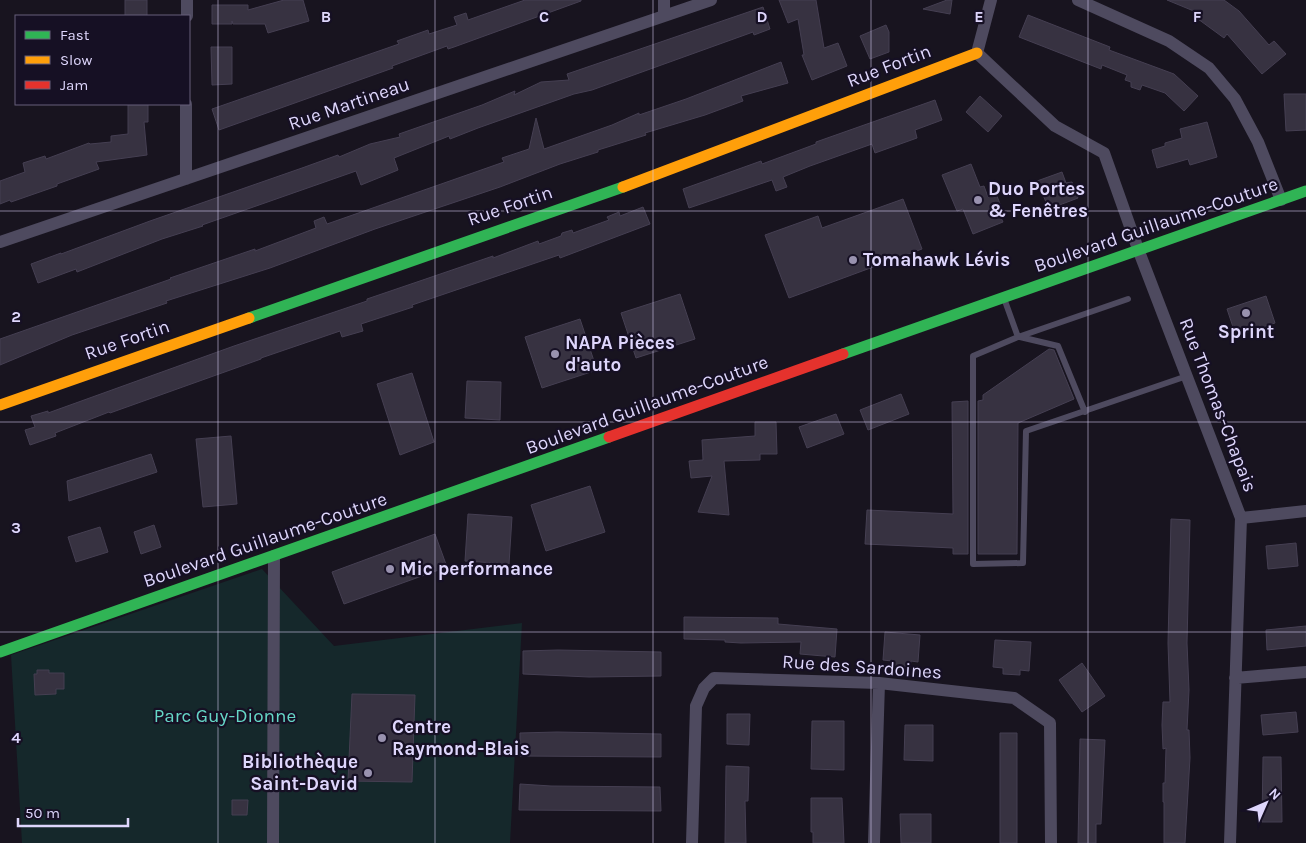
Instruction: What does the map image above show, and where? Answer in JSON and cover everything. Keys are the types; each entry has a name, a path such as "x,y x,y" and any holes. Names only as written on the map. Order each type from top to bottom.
{"main road":[{"name":"Rue Fortin","path":"0,405 627,185 978,53"},
{"name":"Boulevard Guillaume-Couture","path":"0,652 1306,191"}],"street":[{"path":"187,0 187,15"},
{"path":"664,0 664,16"},
{"name":"Rue Martineau","path":"0,242 711,0"},
{"path":"978,53 991,0"},
{"path":"1078,0 1169,41 1209,68 1235,99 1258,142 1281,200"},
{"name":"Rue Thomas-Chapais","path":"978,53 1055,126 1104,153 1138,249 1241,518 1230,843"},
{"path":"186,105 186,180"},
{"path":"1241,518 1306,511"},
{"path":"273,843 274,556"},
{"path":"1236,678 1306,672"},
{"name":"Rue des Sardoines","path":"692,843 696,706 704,688 714,678 879,683 1014,698 1050,723 1051,843"},
{"path":"874,843 879,683"}],"lane":[{"path":"1004,297 1018,337"},
{"path":"1128,299 1018,337 973,356 972,564 1023,563 1026,432 1187,376"},
{"path":"1018,337 1058,346 1085,412"}],"green space":[{"name":"Parc Guy-Dionne","path":"262,569 334,646 522,623 510,843 22,843 11,655"}],"building":[{"path":"125,0 147,0 147,15 125,15"},
{"path":"284,0 303,0 309,21 268,33 265,24 233,24 232,21 232,24 212,24 212,5 248,5 248,10"},
{"path":"525,0 581,1 454,47 448,49 447,46 392,66 393,68 219,130 212,109 399,44 397,41 428,30 429,34 457,25 454,17 466,13 468,20"},
{"path":"779,0 816,0 824,48 838,43 847,66 812,80 802,55 804,55 798,19 788,23"},
{"path":"952,0 950,14 923,9"},
{"path":"1167,0 1224,0 1239,11 1269,45 1274,41 1286,54 1262,74 1227,34 1224,38 1198,19 1201,14"},
{"path":"763,7 770,29 754,35 753,32 450,139 449,136 394,158 398,170 361,185 356,171 162,239 77,272 76,269 38,283 31,264 338,155 339,157 370,144 400,137 399,134 482,105 515,91 514,95 541,82 569,80 567,74"},
{"path":"1028,15 1110,47 1109,50 1174,74 1198,96 1184,111 1165,93 1142,85 1140,90 1131,87 1131,82 1125,80 1127,75 1102,65 1101,69 1019,37"},
{"path":"886,25 889,32 889,52 870,59 860,36"},
{"path":"211,47 232,47 232,84 212,85"},
{"path":"781,62 788,83 741,96 743,101 705,115 645,133 646,135 598,150 598,152 375,229 270,268 166,301 167,303 72,335 0,365 0,339 170,278 255,249 255,251 316,228 314,221 324,217 327,224 504,162 502,158 529,149 536,118 544,149 612,125 639,113 639,115 686,99"},
{"path":"1284,94 1306,94 1306,130 1286,131"},
{"path":"980,96 1002,116 988,132 966,112"},
{"path":"935,100 942,120 915,130 917,138 875,153 872,144 810,166 783,177 787,187 776,191 772,180 689,208 683,189 761,161 762,164 816,144 816,142"},
{"path":"128,105 148,105 148,122 144,122 147,155 96,162 99,169 57,184 57,186 0,204 0,181 25,172 23,163 45,156 46,159 89,143 111,142 111,136 128,134"},
{"path":"1207,122 1217,157 1190,165 1188,159 1157,168 1152,150 1165,146 1165,143 1182,138 1180,129"},
{"path":"971,164 980,187 984,186 988,197 993,195 994,198 997,196 1002,209 998,211 1003,222 973,234 963,209 957,211 942,175"},
{"path":"1062,172 1066,183 1072,182 1078,198 1049,209 1037,181"},
{"path":"903,199 922,249 789,298 765,235 818,216 822,228"},
{"path":"643,207 650,224 560,258 559,255 361,324 363,331 342,337 340,331 109,412 55,433 56,436 30,445 25,430 35,427 31,416 48,411 48,413 493,256 493,258 538,241 539,244 572,230 573,233 609,220 607,217 619,212 620,216"},
{"path":"680,294 695,339 636,358 621,313"},
{"path":"1266,296 1275,323 1236,336 1227,309"},
{"path":"580,319 597,370 542,388 525,337"},
{"path":"1049,349 1054,350 1074,399 1018,423 1017,554 978,554 978,401 983,400 983,395"},
{"path":"412,373 434,442 400,455 377,384"},
{"path":"467,381 501,382 500,420 465,418"},
{"path":"901,394 909,414 868,430 860,410"},
{"path":"968,401 968,554 953,554 953,548 865,544 867,510 953,514 952,402"},
{"path":"836,414 844,434 807,448 799,427"},
{"path":"755,422 776,422 777,454 760,454 760,460 724,461 729,515 698,512 712,476 691,478 689,461 703,460 702,440 755,436"},
{"path":"231,436 237,504 203,507 196,439"},
{"path":"151,454 157,472 69,501 67,481"},
{"path":"590,486 605,532 546,551 531,505"},
{"path":"468,514 512,517 509,564 465,561"},
{"path":"1171,519 1190,520 1187,730 1189,730 1190,758 1185,843 1164,843 1163,783 1165,783 1166,748 1163,749 1162,725 1163,702 1170,702 1168,643"},
{"path":"154,525 161,547 141,554 134,532"},
{"path":"100,527 108,552 76,562 68,537"},
{"name":"Mic performance","path":"435,534 447,567 344,604 332,572"},
{"path":"1296,543 1298,566 1268,569 1266,546"},
{"path":"684,617 778,618 778,624 837,629 835,657 800,654 801,642 741,643 725,642 725,640 684,639"},
{"path":"1306,626 1306,646 1267,650 1266,630"},
{"path":"885,632 920,635 918,662 911,661 910,667 892,665 892,661 883,660"},
{"path":"995,640 1031,642 1029,671 1020,670 1020,675 1003,674 1003,668 993,667"},
{"path":"523,651 661,652 661,676 589,677 523,674"},
{"path":"1082,663 1105,696 1082,712 1059,680"},
{"path":"37,670 49,670 49,673 64,673 64,689 56,689 56,694 35,695 34,674 37,674"},
{"name":"Centre Raymond-Blais","path":"352,694 415,695 412,782 348,781"},
{"path":"1296,712 1298,732 1263,735 1261,715"},
{"path":"727,714 750,714 749,745 727,744"},
{"path":"812,721 844,721 844,770 811,769"},
{"path":"905,725 933,725 933,761 904,760"},
{"path":"520,733 661,734 661,757 520,756"},
{"path":"1000,733 1017,733 1017,843 1000,843"},
{"path":"1080,739 1105,740 1101,824 1096,824 1096,843 1078,843"},
{"path":"1263,757 1281,757 1282,822 1262,822"},
{"path":"726,766 749,767 748,801 745,801 746,843 725,843"},
{"path":"520,784 660,787 661,811 519,810"},
{"path":"811,798 842,798 844,843 813,843 813,832 811,832"},
{"path":"232,800 248,800 247,815 232,815"},
{"path":"900,814 931,814 931,843 901,843"}],"traffic: fast":[{"path":"249,318 623,187"},
{"path":"843,354 1306,191"},
{"path":"0,652 609,437"}],"traffic: slow":[{"path":"623,187 977,53"},
{"path":"0,405 249,318"}],"traffic: jam":[{"path":"609,437 843,354"}],"place":[{"name":"Duo Portes & Fenêtres","path":"978,200"},
{"name":"Tomahawk Lévis","path":"853,260"},
{"name":"Sprint","path":"1246,313"},
{"name":"NAPA Pièces d'auto","path":"555,354"},
{"name":"Mic performance","path":"390,569"},
{"name":"Centre Raymond-Blais","path":"382,738"},
{"name":"Bibliothèque Saint-David","path":"368,773"}]}
